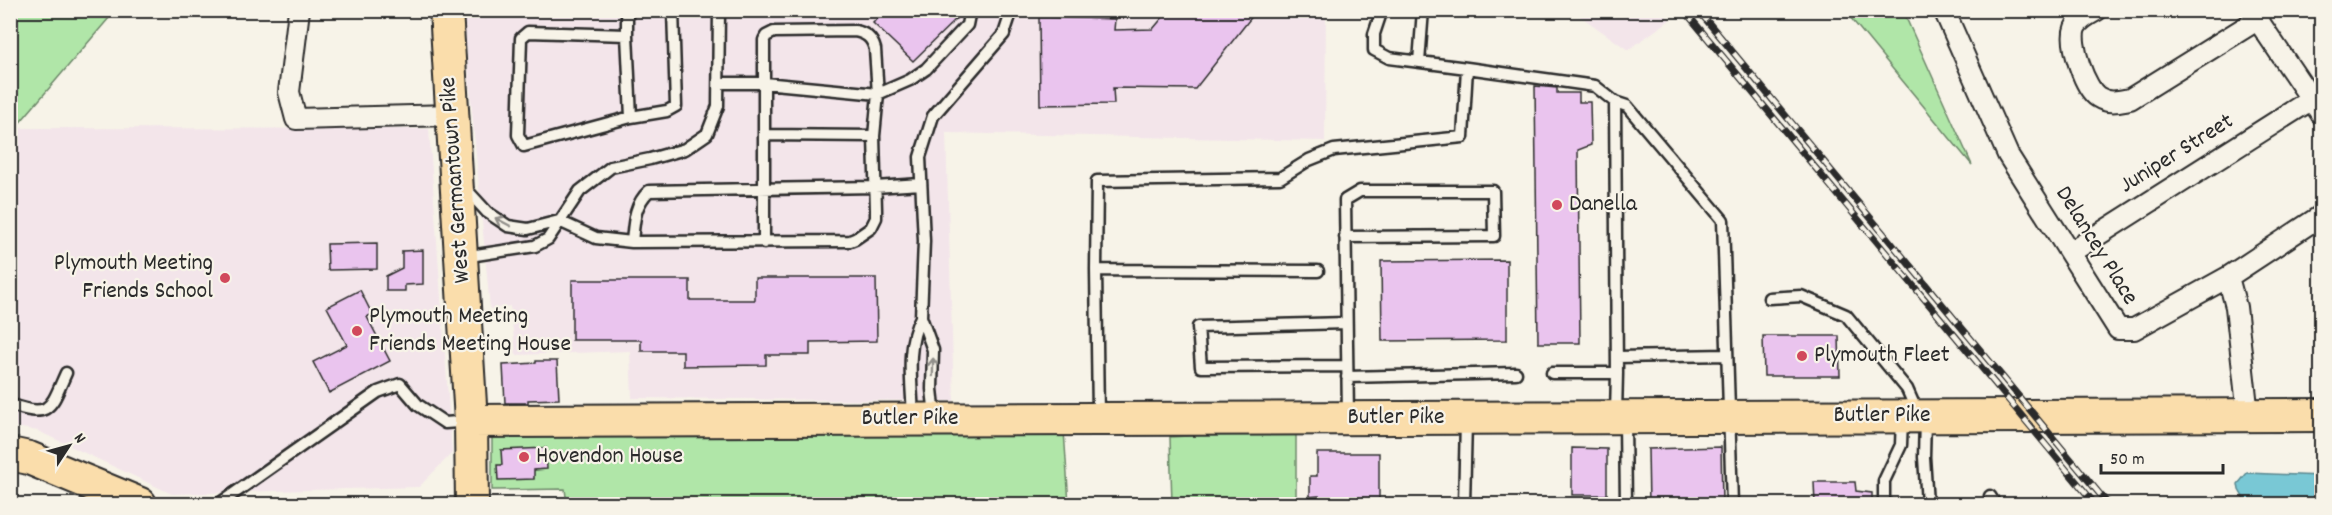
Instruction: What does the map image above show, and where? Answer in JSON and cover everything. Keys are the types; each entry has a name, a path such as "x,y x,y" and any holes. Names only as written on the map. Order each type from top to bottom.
{"main road":[{"name":"West Germantown Pike","path":"446,10 471,421 472,504"},
{"name":"Butler Pike","path":"471,421 2322,415"},
{"path":"10,454 29,458 140,504"}],"street":[{"path":"299,10 289,92 296,118 452,115"},
{"name":"Delancey Place","path":"1944,10 2008,155 2118,329 2134,328 2228,277 2322,215"},
{"path":"2097,10 2083,17 2075,28 2073,45 2090,89 2098,97 2114,103 2130,99 2254,15 2317,107"},
{"name":"Juniper Street","path":"2071,252 2317,107"},
{"path":"2228,277 2236,307 2248,415"}],"lane":[{"path":"627,10 631,117"},
{"path":"627,35 528,32 521,38 518,135 524,146 631,117 667,111 676,106 673,10"},
{"path":"462,257 535,246 548,240 580,191 611,167 685,149 707,134 718,106 719,10"},
{"path":"720,83 764,83 878,94 910,80 926,69 967,25 970,10"},
{"path":"924,419 932,389 933,350 921,317 924,241 920,157 933,116 1004,34 1012,10"},
{"path":"1382,10 1374,34 1374,50 1389,58 1595,86 1615,102 1627,106 1723,220 1732,504"},
{"path":"1419,62 1423,10"},
{"path":"457,179 487,212 508,226 528,229 559,221 596,238 632,242 764,243 855,239 871,228 876,218 874,136 878,94 873,43 864,33 855,31 770,33 764,40 764,243"},
{"path":"1098,419 1097,180 1280,178 1309,160 1334,150 1463,137 1467,69"},
{"path":"1615,102 1617,374 1626,504"},
{"path":"764,135 874,136"},
{"path":"632,242 639,200 649,191 875,187 921,184"},
{"path":"1345,237 1494,236 1493,191 1360,191 1345,200 1345,237 1346,323 1348,418"},
{"path":"1096,270 1318,271"},
{"path":"1769,298 1801,296 1846,315 1907,389 1924,457 1927,504"},
{"path":"921,317 914,329 911,357 924,419"},
{"path":"1346,323 1198,327 1201,367 1347,372 1516,373"},
{"path":"1617,357 1728,355"},
{"path":"10,404 23,409 44,411 50,406 66,373"},
{"path":"1552,373 1617,374"},
{"path":"219,504 378,392 400,384 418,405 445,423 471,421"},
{"path":"1884,504 1884,481 1915,416"},
{"path":"1464,504 1466,417"}],"shaded area":[{"path":"463,11 1326,11 1325,141 946,133 954,401 632,398 630,351 516,355 510,306 490,309"},
{"path":"1573,11 1662,11 1670,20 1628,50"},
{"name":"Plymouth Meeting Friends School","path":"10,128 429,129 452,453 419,487 172,494 38,431 11,426"}],"green space":[{"path":"10,11 115,11 16,127 11,128"},
{"path":"1845,11 1903,11 1972,165"},
{"path":"1296,430 1296,504 1172,504 1170,437"},
{"path":"1064,431 1069,504 567,504 565,489 492,490 492,437"}],"water":[{"path":"2247,473 2321,476 2321,504 2247,504 2238,484"}],"building":[{"path":"885,10 952,10 958,17 913,61 873,23"},
{"path":"1169,10 1257,10 1195,89 1113,88 1114,104 1040,105 1039,17 1115,19 1114,30 1153,29"},
{"path":"1535,86 1557,88 1557,93 1579,93 1579,102 1590,102 1591,145 1578,150 1580,343 1538,343"},
{"path":"377,243 377,269 328,270 327,244"},
{"path":"423,250 423,284 405,285 405,291 386,291 386,276 402,268 402,251"},
{"path":"1507,260 1507,340 1382,341 1381,261"},
{"path":"755,278 876,278 877,341 810,342 810,355 766,355 766,365 683,366 683,351 641,351 641,340 572,340 572,280 690,280 690,300 755,300"},
{"name":"Plymouth Meeting Friends Meeting House","path":"360,290 372,314 367,317 390,361 329,393 313,362 347,345 327,307"},
{"name":"Plymouth Fleet","path":"1763,336 1839,336 1840,376 1764,376"},
{"path":"536,361 557,361 559,399 505,403 503,365 536,363"},
{"path":"1721,447 1722,504 1649,504 1648,449"},
{"name":"Hovendon House","path":"546,448 547,469 534,470 534,479 498,480 497,465 502,465 501,450"},
{"path":"1572,448 1607,449 1607,495 1572,495"},
{"path":"1317,453 1379,453 1379,502 1319,502 1319,496 1310,497 1310,476 1317,476"},
{"path":"1814,482 1855,482 1856,491 1872,493 1872,504 1815,504"}],"railway":[{"path":"1684,10 2095,504"},
{"path":"1698,10 2108,504"}],"place":[{"name":"Danella","path":"1557,205"},
{"name":"Plymouth Meeting Friends School","path":"225,278"},
{"name":"Plymouth Meeting Friends Meeting House","path":"357,331"},
{"name":"Plymouth Fleet","path":"1802,356"},
{"name":"Hovendon House","path":"524,457"}]}
